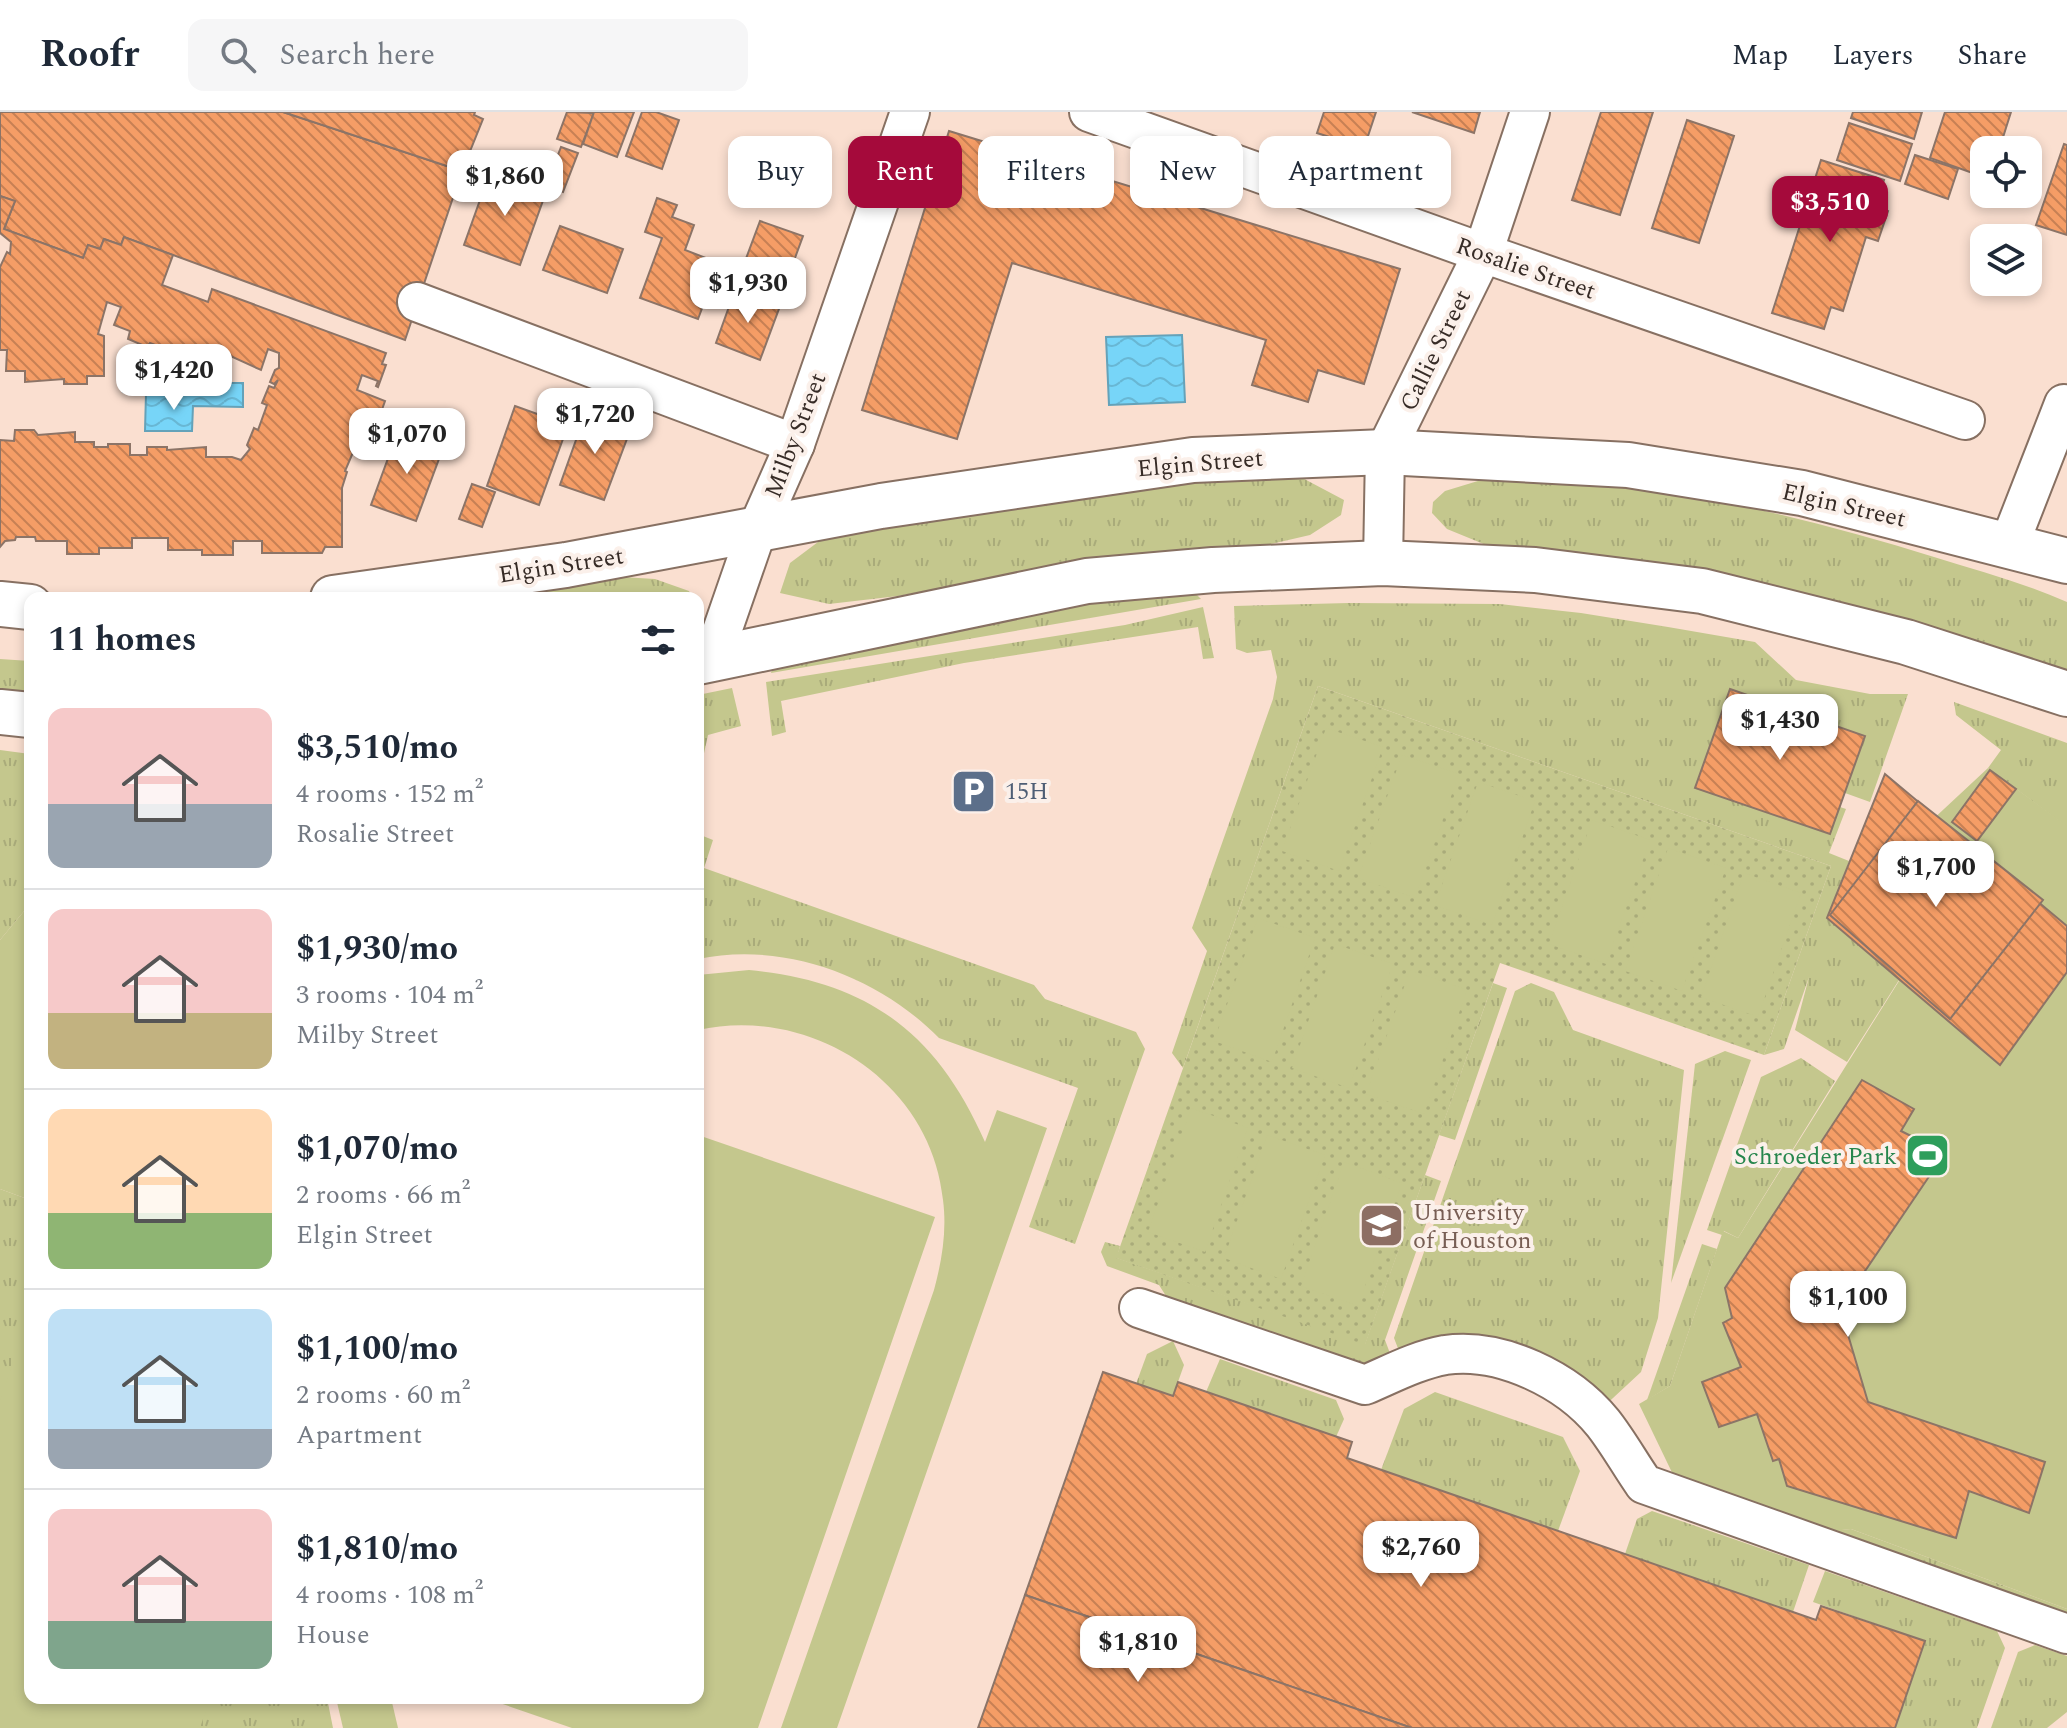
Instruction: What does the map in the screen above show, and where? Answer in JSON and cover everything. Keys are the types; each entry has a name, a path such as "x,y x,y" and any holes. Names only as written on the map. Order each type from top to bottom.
{"main road":[{"name":"Elgin Street","path":"375,592 566,565 881,506 1193,460 1385,452 1628,465 1802,493 2067,561"},
{"path":"705,661 1087,581 1213,570 1383,563 1535,570 1702,591 1906,642 2067,694"},
{"path":"0,604 24,606"},
{"path":"0,712 24,714"}],"street":[{"name":"Milby Street","path":"705,661 795,444 910,112"},
{"name":"Rosalie Street","path":"1089,112 1965,420"},
{"name":"Callie Street","path":"1385,452 1483,253 1530,112"},
{"path":"417,302 795,444"},
{"path":"2009,545 2053,470 2064,404 2067,405"},
{"path":"1383,563 1385,452"},
{"path":"1139,1308 1365,1385 1412,1364 1447,1355 1484,1356 1525,1367 1567,1390 1603,1422 1644,1484 2067,1634"}],"green space":[{"path":"1293,473 1344,500 1341,515 1310,535 1262,546 1195,548 1106,558 898,596 829,604 780,593 790,563 822,539 1076,486"},
{"path":"1491,477 1603,483 1715,500 1826,526 2018,583 2067,602 2067,676 1491,547 1447,529 1432,513 1433,502 1445,491"},
{"path":"622,577 655,579 689,592 542,592"},
{"path":"1194,592 1201,599 771,673 773,667 1093,602"},
{"path":"1500,604 1668,627 1755,642 1796,680 1870,694 1908,694 1870,802 1845,793 1864,736 1730,689 1695,787 1829,834 1840,807 1846,809 1829,853 1849,861 1829,919 1899,980 1847,1062 1795,1030 1809,977 1784,1049 1764,1055 1831,866 1318,686 1183,1068 1172,1053 1207,951 1192,928 1273,699 1277,677 1271,650 1247,653 1236,649 1234,606"},
{"path":"1203,607 1214,658 1203,659 1198,627 964,663 781,701 786,732 772,736 766,682 1125,625"},
{"path":"0,659 24,661 24,691 0,689"},
{"path":"1318,686 1831,866 1764,1055 1500,963 1365,1345 1116,1258"},
{"path":"732,688 741,726 708,735 704,753 704,694"},
{"path":"1954,702 2067,743 2067,827 1988,768 2001,750 1956,715"},
{"path":"1326,728 1383,747 1339,871 1282,851"},
{"path":"0,750 24,753 24,911 0,940"},
{"path":"1402,755 1459,774 1415,898 1358,878"},
{"name":"Schroeder Park","path":"1988,768 2067,826 2067,1609 1851,1529 1823,1532 1699,1483 1679,1487 1639,1404 1670,1386 1723,1231 1738,1238 1899,981 1827,918"},
{"path":"1478,782 1535,801 1492,925 1435,905"},
{"path":"1592,820 1650,840 1606,964 1549,944"},
{"path":"704,836 713,840 704,868"},
{"path":"1668,848 1726,868 1682,991 1625,971"},
{"path":"704,868 1034,985 1045,999 1136,1032 1145,1049 1075,1244 1029,1227 1078,1088 939,1038 888,997 828,968 763,955 704,958"},
{"path":"1744,873 1801,893 1758,1017 1701,997"},
{"path":"24,911 24,1198 0,1189 0,940"},
{"path":"1258,918 1315,938 1272,1062 1214,1041"},
{"path":"1335,944 1393,964 1349,1088 1292,1068"},
{"path":"749,970 791,976 829,986 863,1001 894,1019 921,1043 945,1071 985,1142 997,1110 1047,1128 837,1728 781,1728 934,1290 943,1245 943,1200 934,1158 915,1120 890,1087 858,1061 822,1041 782,1029 740,1025 704,1029 704,974"},
{"path":"1410,970 1467,990 1424,1114 1366,1094"},
{"path":"1493,983 1507,988 1455,1140 1439,1135"},
{"path":"1531,983 1554,992 1573,1030 1684,1070 1658,1318 1641,1372 1599,1411 1580,1386 1399,1351 1394,1338 1515,991"},
{"path":"1725,1051 1751,1060 1671,1283 1695,1064"},
{"path":"1801,1058 1835,1081 1738,1238 1724,1231 1722,1235 1707,1230 1761,1077"},
{"path":"1191,1108 1248,1128 1205,1252 1148,1232"},
{"path":"1267,1135 1325,1155 1281,1279 1224,1258"},
{"path":"704,1137 935,1217 758,1728 572,1728 502,1704 704,1704"},
{"path":"1344,1162 1402,1183 1358,1306 1301,1286"},
{"path":"1425,1175 1441,1181 1385,1340 1391,1356 1365,1366 1180,1318 1159,1285 1107,1266 1101,1252 1105,1242 1120,1246 1117,1258 1365,1344"},
{"path":"0,1189 24,1198 24,1704 328,1704 333,1728 0,1728"},
{"path":"1702,1244 1717,1249 1670,1386 1647,1400"},
{"path":"24,1330 24,1704 208,1704 200,1728 0,1728 0,1400"},
{"path":"1173,1341 1184,1365 1173,1396 1136,1384 1147,1354"},
{"path":"1220,1359 1336,1400 1344,1419 1336,1437 1206,1392"},
{"path":"1435,1392 1563,1437 1580,1471 1558,1531 1381,1470 1404,1409"},
{"path":"1652,1511 1809,1565 1793,1612 1625,1554 1637,1519"},
{"path":"1851,1529 2067,1609 2067,1626 1828,1531"},
{"path":"1825,1571 1997,1631 2005,1648 1977,1728 1895,1728 1925,1641 1813,1602"},
{"path":"2035,1645 2067,1656 2067,1712 2047,1728 1991,1728 2018,1652"},
{"path":"337,1704 392,1704 398,1728 343,1728"}],"water":[{"path":"1182,335 1185,402 1109,405 1106,337"},
{"path":"124,365 153,365 153,381 190,381 191,375 228,376 229,383 243,383 243,407 193,406 192,431 145,431 146,393 123,392"}],"building":[{"path":"0,112 283,112 462,171 405,340 124,237 121,245 104,239 100,249 88,245 83,258 4,229 15,201 0,196"},
{"path":"283,112 475,112 474,115 483,119 462,171"},
{"path":"567,112 594,113 581,147 557,139"},
{"path":"594,112 634,112 617,157 583,144"},
{"path":"642,112 656,112 679,120 662,169 626,156"},
{"path":"1324,112 1376,112 1368,136 1326,136 1317,133"},
{"path":"1412,112 1480,112 1474,133"},
{"path":"1601,112 1653,112 1620,215 1572,200"},
{"path":"1853,112 1922,112 1914,139 1851,118"},
{"path":"1945,112 2011,112 2003,136 1970,136 1970,172 1930,158"},
{"path":"1687,120 1734,136 1699,243 1652,228"},
{"path":"1849,123 1912,144 1900,181 1837,160"},
{"path":"949,131 978,140 978,208 1114,208 1114,181 1130,186 1130,208 1201,208 1400,269 1364,384 1318,370 1308,402 1252,385 1266,340 1012,263 957,439 862,410 925,208 962,208 962,136 947,136"},
{"path":"2064,144 2067,145 2067,235 2036,224"},
{"path":"561,147 578,153 563,192 546,186"},
{"path":"1915,155 1958,169 1948,199 1905,184"},
{"path":"1821,160 1884,180 1876,206 1888,211 1878,241 1866,237 1843,311 1831,307 1824,329 1772,313"},
{"path":"490,172 546,192 520,265 464,245"},
{"path":"0,196 15,201 4,229 83,258 88,245 100,249 104,239 121,245 124,237 173,255 162,285 208,302 212,289 386,353 382,364 386,365 378,387 378,381 362,375 357,390 385,401 376,426 371,425 370,428 356,420 351,433 360,436 345,471 342,488 342,547 325,547 322,553 262,553 262,541 233,541 233,555 202,555 202,550 168,550 168,538 132,538 132,548 99,548 99,554 67,554 67,541 36,541 35,537 16,537 15,540 5,541 0,547 0,440 14,441 15,430 34,430 38,435 75,432 75,442 94,442 94,447 130,444 130,455 147,455 147,447 167,447 167,450 206,447 206,457 241,460 250,449 247,445 254,428 258,430 267,405 262,403 269,386 274,388 278,380 274,384 270,382 279,368 279,353 268,349 261,370 224,353 222,358 207,353 204,357 188,351 185,361 164,353 166,349 150,343 147,347 128,339 130,331 114,325 121,307 107,302 98,334 104,336 104,376 87,376 87,384 64,384 64,379 25,382 25,371 6,371 7,350 0,350 0,267 7,252 10,254 11,242 0,233"},
{"path":"657,198 677,205 672,217 694,225 685,250 719,263 698,319 640,298 662,238 645,232"},
{"path":"760,221 803,236 784,288 741,272"},
{"path":"560,226 623,249 607,293 543,270"},
{"path":"735,290 780,306 760,360 716,343"},
{"path":"515,406 568,425 539,505 487,486"},
{"path":"586,412 631,428 604,500 560,485"},
{"path":"398,431 443,448 416,521 371,505"},
{"path":"472,484 495,492 482,527 459,519"},
{"path":"1730,689 1865,736 1830,834 1695,788"},
{"path":"1990,770 2016,789 1977,841 1952,822"},
{"path":"1885,774 2067,926 2067,972 2000,1065 1827,918"},
{"path":"1918,801 2043,900 1950,1019 1830,915"},
{"path":"1862,1080 1914,1109 1901,1131 1945,1153 1840,1308 1868,1402 2045,1462 2029,1513 1969,1491 1956,1538 1787,1486 1779,1459 1773,1461 1757,1414 1719,1427 1702,1382 1741,1367 1723,1323 1732,1318 1725,1288"},
{"path":"1103,1372 1173,1396 1178,1382 1352,1442 1347,1458 1816,1620 1821,1606 1925,1641 1895,1728 1412,1728 1025,1595"},
{"path":"1025,1595 1412,1728 978,1728"}],"place":[{"name":"15H","path":"974,791"},
{"name":"Schroeder Park","path":"1928,1156"},
{"name":"University of Houston","path":"1382,1226"}]}
